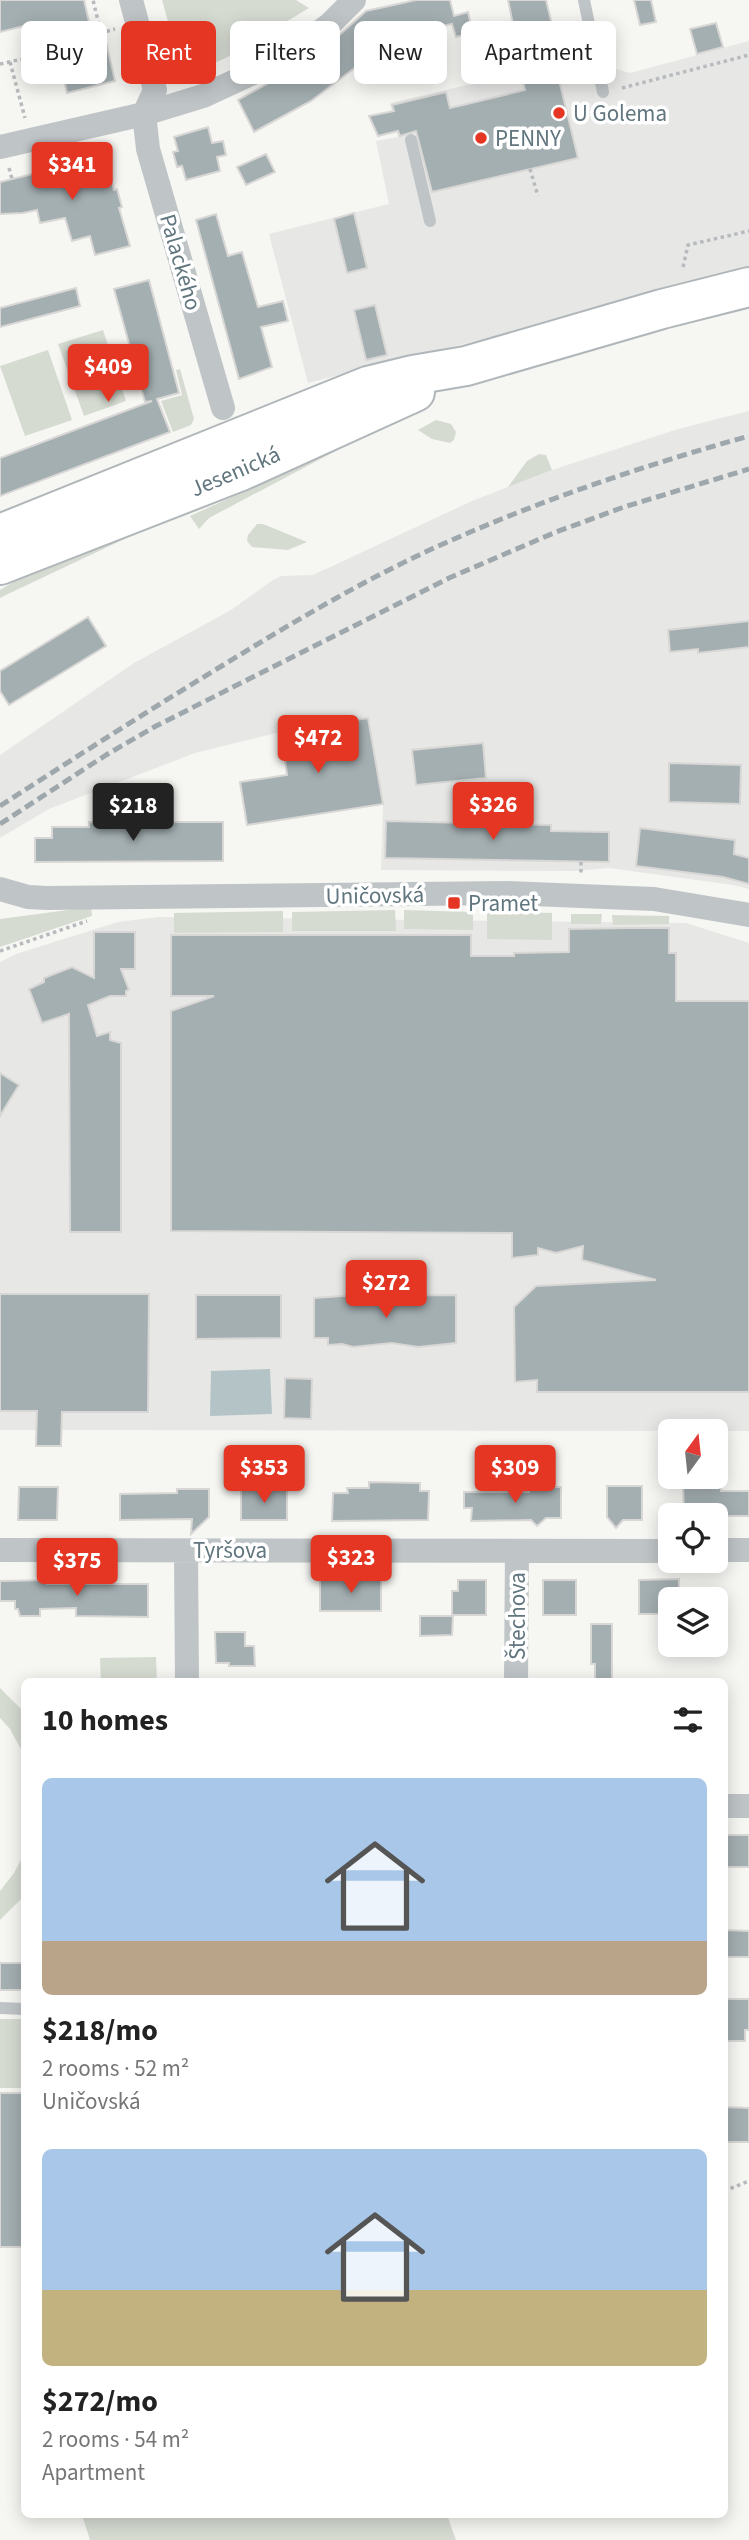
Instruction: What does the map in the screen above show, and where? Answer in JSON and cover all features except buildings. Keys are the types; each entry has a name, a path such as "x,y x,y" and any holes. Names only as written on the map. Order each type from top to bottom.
{"main road":[{"name":"Jesenická","path":"5,530 347,393 401,377 466,366 662,309 749,287"},
{"name":"Jesenická","path":"0,565 240,471 400,400 466,366"}],"street":[{"path":"131,0 155,90 144,114"},
{"path":"0,147 144,114 204,96 283,59 330,24 354,0"},
{"name":"Palackého","path":"144,114 148,149 223,408"},
{"name":"Uničovská","path":"0,889 19,895 47,898 507,893 654,899 749,915"},
{"name":"Tyršova","path":"0,1550 658,1551"},
{"path":"186,1550 187,1678"},
{"name":"Štechova","path":"516,1678 517,1550"},
{"path":"728,1550 749,1550"},
{"path":"728,1806 749,1806"}],"lane":[{"path":"584,0 603,92"},
{"path":"411,140 430,221"},
{"path":"0,2008 21,2008"}],"path":[{"path":"93,0 98,21"},
{"path":"107,32 118,29"},
{"path":"622,88 749,55"},
{"path":"0,64 21,59"},
{"path":"10,62 26,124"},
{"path":"530,169 538,196"},
{"path":"683,267 688,245 749,230"},
{"path":"581,862 581,877"},
{"path":"0,951 90,920"},
{"path":"728,2189 749,2181"}],"shaded area":[{"path":"162,0 296,0 309,8 287,21 230,21 230,56 216,62 216,21 168,21"},
{"path":"749,41 749,272 308,383 269,234 389,204 376,141 398,137 390,103 472,84 616,84 616,69 630,73"},
{"path":"103,330 126,401 84,416 58,344"},
{"path":"48,350 72,420 25,436 0,366"},
{"path":"180,369 194,419 191,425 173,432 161,401 182,395 176,370"},
{"path":"749,411 749,889 609,868 575,871 381,870 383,804 247,825 240,782 287,775 280,732 195,753 49,809 0,838 0,755 134,663 231,610 273,580 281,576 312,575 472,501 552,470 678,429"},
{"path":"436,420 451,424 456,432 450,443 432,439 418,430"},
{"path":"345,446 209,518 199,529 190,516"},
{"path":"539,454 546,455 552,470 508,487 527,461"},
{"path":"257,524 307,542 288,550 252,547 247,541 248,535"},
{"path":"135,534 0,598 0,590 25,575"},
{"path":"91,907 92,916 0,947 0,919"},
{"path":"395,910 396,931 292,931 292,912"},
{"path":"404,910 473,912 473,930 404,929"},
{"path":"283,911 283,932 174,933 174,913"},
{"path":"487,911 552,913 552,940 487,939"},
{"path":"571,914 602,914 601,924 571,924"},
{"path":"612,915 669,916 669,924 613,925"},
{"path":"158,917 686,923 749,943 749,1431 728,1431 728,1419 658,1419 658,1431 0,1430 0,962 16,954 118,922"},
{"path":"270,1369 272,1414 210,1416 211,1371"},
{"path":"156,1657 157,1678 101,1678 100,1658"},
{"path":"0,1688 21,1709 21,1749 10,1729 0,1718"},
{"path":"21,1860 21,1899 0,1920 0,1891"},
{"path":"0,2019 21,2019 21,2088 0,2088"},
{"path":"83,2518 448,2518 456,2540 90,2540"}],"railway":[{"path":"0,806 273,635 406,561 550,500 629,472 749,436"},
{"path":"0,824 156,726 449,578 556,532 624,507 749,469"}],"place":[{"name":"U Golema","path":"559,113"},
{"name":"PENNY","path":"481,138"},
{"name":"Pramet","path":"454,903"}]}
